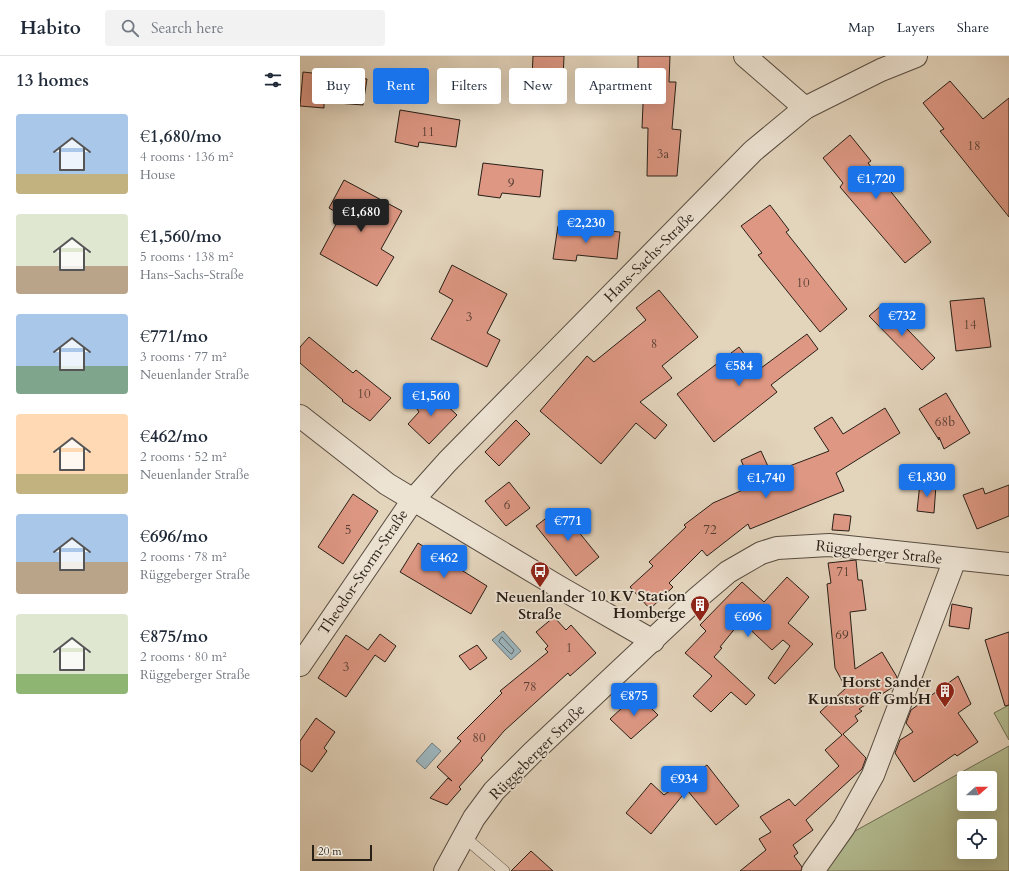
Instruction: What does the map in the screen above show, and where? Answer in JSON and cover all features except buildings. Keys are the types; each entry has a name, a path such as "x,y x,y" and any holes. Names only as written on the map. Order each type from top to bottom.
{"street":[{"path":"745,56 805,108"},
{"name":"Hans-Sachs-Straße","path":"413,500 453,456 747,156 805,108 881,70 916,56"},
{"path":"300,416 387,484 559,587 653,641"},
{"name":"Theodor-Storm-Straße","path":"300,665 413,500"},
{"name":"Rüggeberger Straße","path":"446,871 463,836 474,818 494,791 532,752 728,572 762,553 777,548 829,545 1009,564"},
{"name":"Rüggeberger Straße","path":"813,871 844,828 873,775 955,559"}],"lane":[{"path":"463,836 504,871"}],"green space":[{"path":"1009,705 1009,740 994,713"},
{"path":"1009,746 1009,871 825,871 855,831 957,775 957,811 997,811 997,771 964,771"}],"water":[{"path":"503,631 521,651 511,660 492,640"},
{"path":"432,743 441,751 425,769 416,761"}],"place":[{"name":"Neuenlander Straße","path":"540,588"},
{"name":"10 KV Station Homberge","path":"700,622"},
{"name":"Horst Sander Kunststoff GmbH","path":"945,708"}]}
